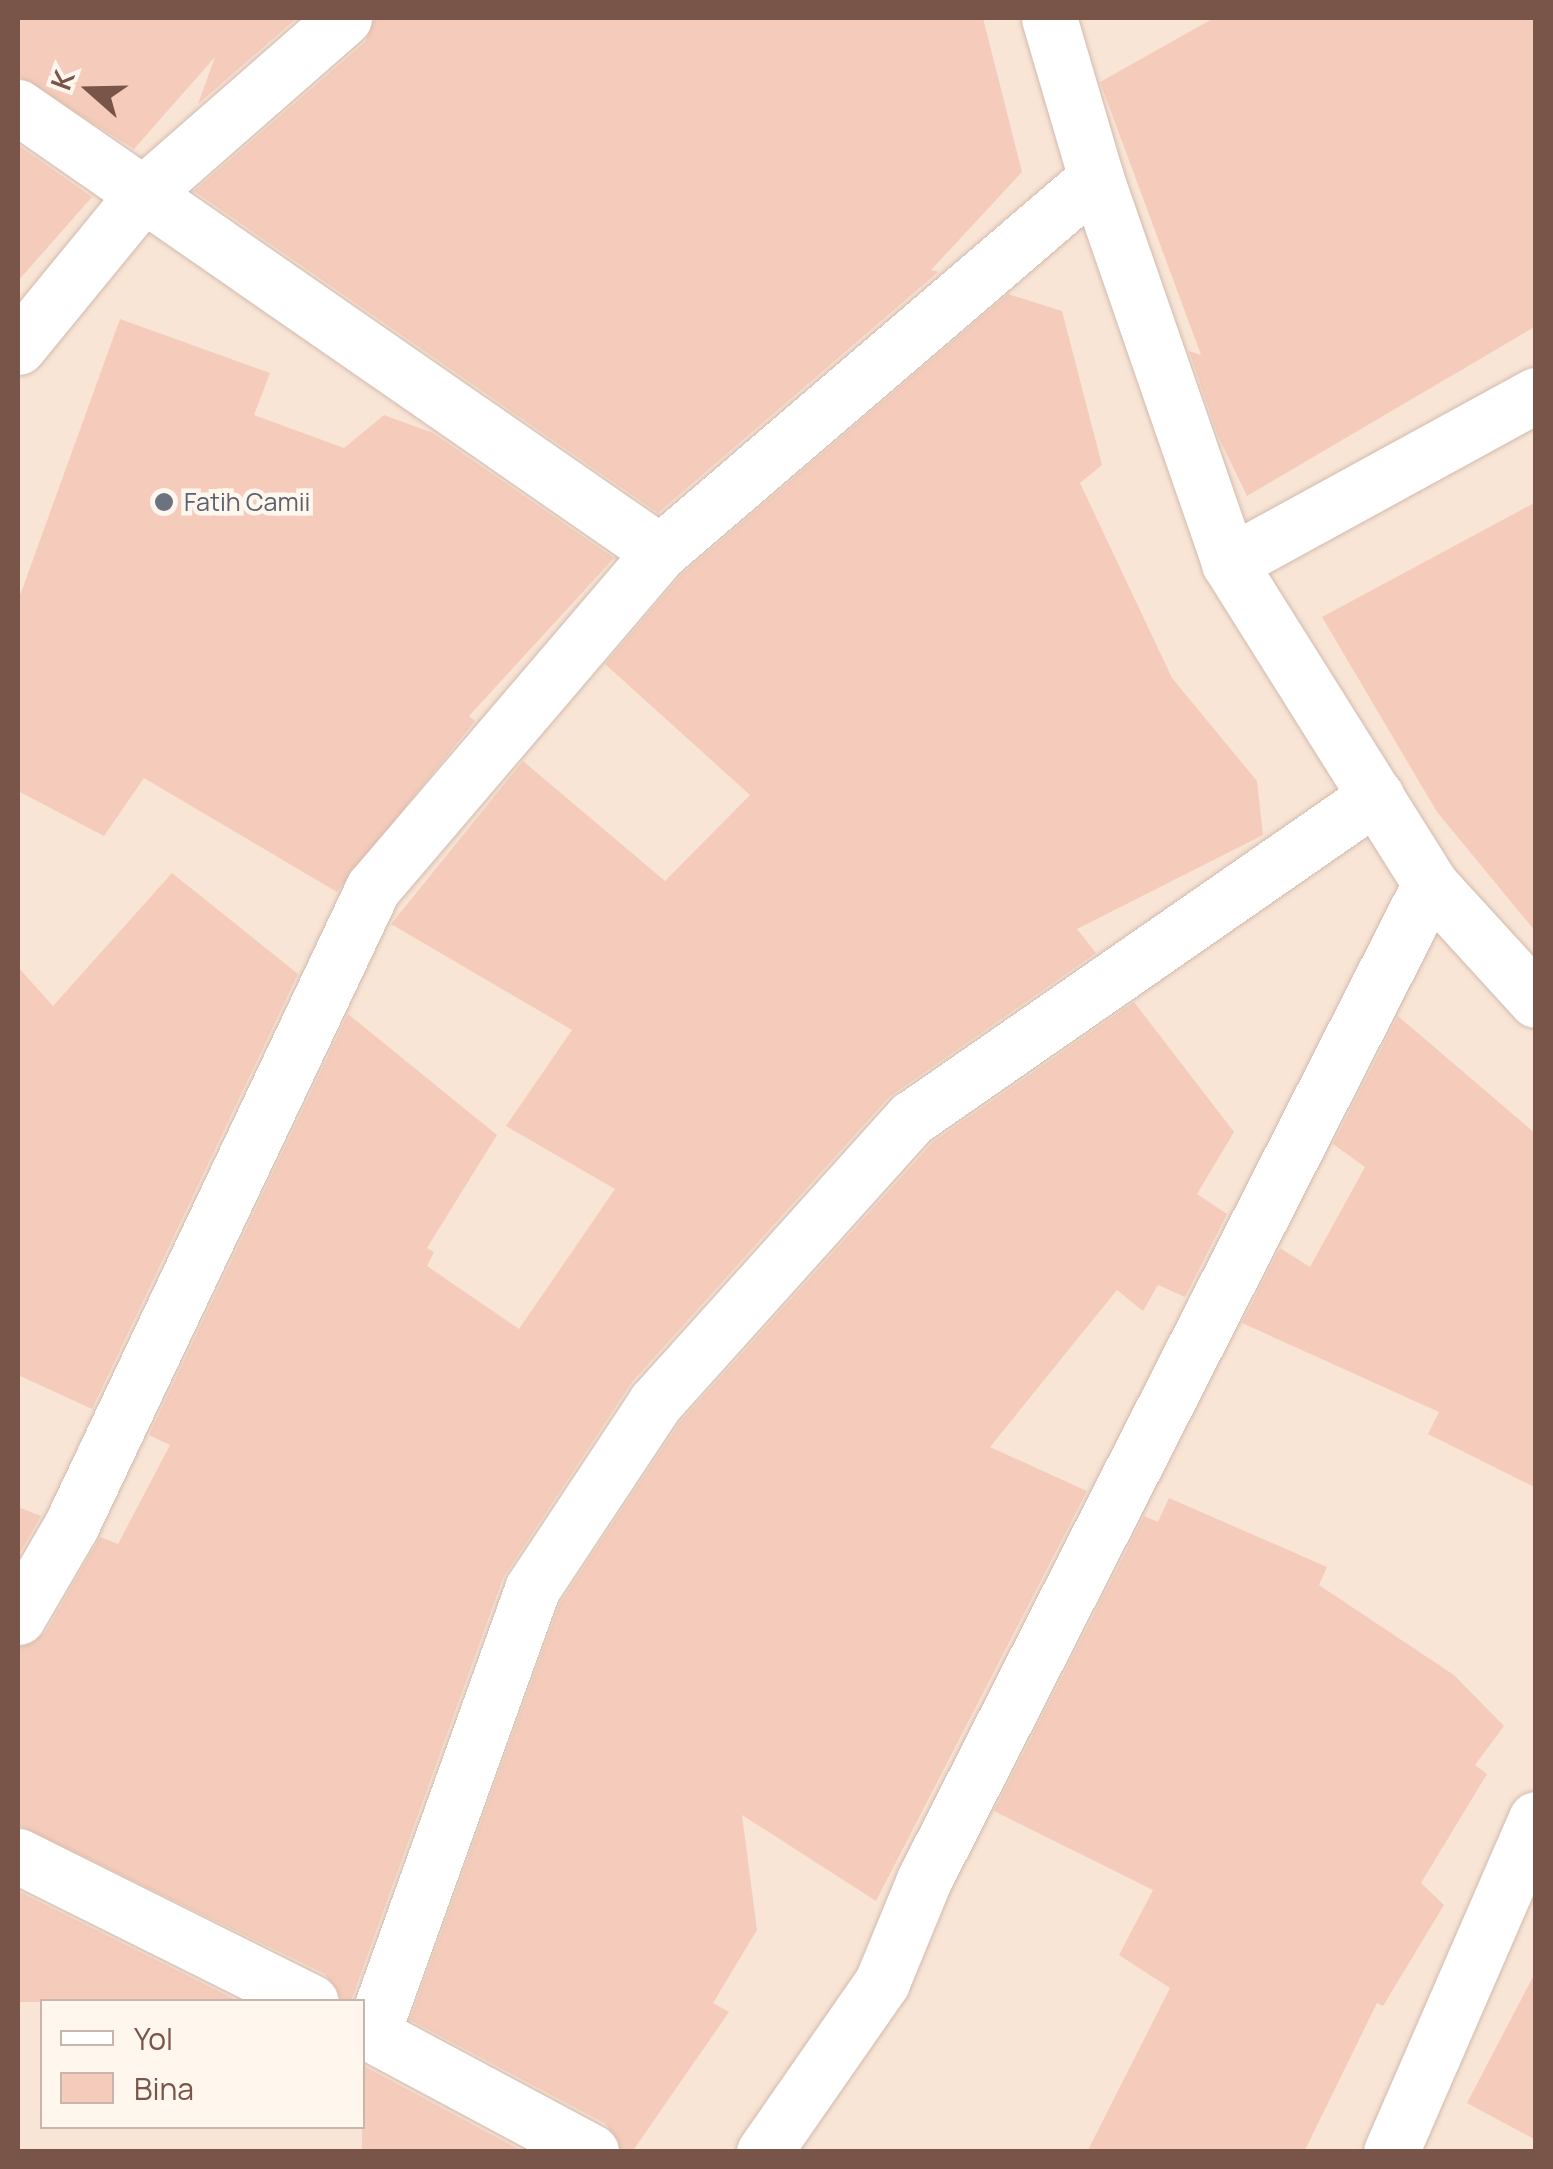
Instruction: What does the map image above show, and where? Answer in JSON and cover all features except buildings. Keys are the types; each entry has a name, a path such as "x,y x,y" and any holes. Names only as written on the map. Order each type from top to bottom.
{"street":[{"path":"18,347 144,194 344,18"},
{"path":"1057,20 1096,178 1229,563 1430,884 1536,1000"},
{"path":"18,107 660,552"},
{"path":"18,1617 71,1526 373,888 660,552 1096,178"},
{"path":"1229,563 1536,395"},
{"path":"591,2152 367,2032 532,1589 655,1403 912,1118 1376,796"},
{"path":"764,2152 882,1982 924,1880 1430,884"},
{"path":"1391,2152 1536,1819"},
{"path":"18,1856 304,1999"}],"shaded area":[{"path":"18,18 1535,18 1535,2151 18,2151"}],"place":[{"name":"Fatih Camii","path":"164,502"}]}
